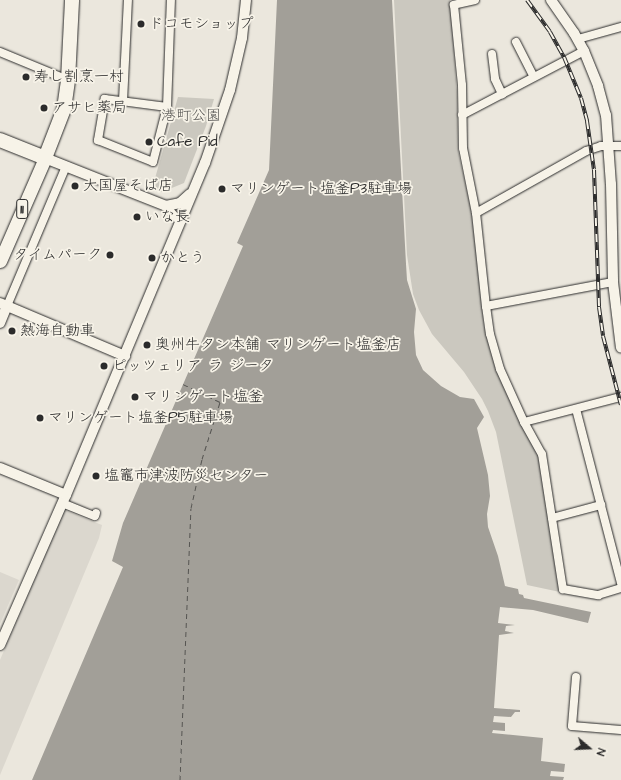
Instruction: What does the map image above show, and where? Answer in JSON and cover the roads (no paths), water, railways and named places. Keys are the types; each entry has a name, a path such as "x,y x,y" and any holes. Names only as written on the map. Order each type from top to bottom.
{"highway":[{"path":"0,140 45,158 64,109 68,80 72,0"}],"main road":[{"name":"11","path":"0,261 45,158"}],"street":[{"path":"123,101 128,0"},
{"path":"167,107 105,99 98,140 153,162 167,107 171,0"},
{"path":"1,638 64,499 206,163 230,90 242,38 246,0"},
{"path":"475,0 454,5 462,85 463,148 476,213 490,334 500,369 524,422 542,454 563,589 598,595 621,588"},
{"path":"552,0 578,39 584,51 598,86 606,115 610,145 616,286 621,348"},
{"path":"578,39 621,27"},
{"path":"516,42 534,77"},
{"path":"462,115 584,51"},
{"path":"0,52 68,80"},
{"path":"492,54 495,79 502,94"},
{"path":"476,213 586,151 610,145 621,146"},
{"path":"45,158 166,206 180,222"},
{"path":"0,323 4,304 66,166"},
{"path":"166,206 180,203 194,190"},
{"path":"486,306 616,286"},
{"path":"4,304 125,356"},
{"path":"524,422 621,397"},
{"path":"576,409 621,583"},
{"path":"0,468 95,516 96,513"},
{"path":"552,518 601,506"},
{"path":"576,677 572,726 621,730"}],"railway":[{"path":"527,0 550,32 564,57 581,98 587,121 594,170 599,307 603,336 621,405"}],"place":[{"name":"ドコモショップ","path":"141,24"},
{"name":"寿し割烹一村","path":"26,77"},
{"name":"アサヒ薬局","path":"44,108"},
{"name":"Cafe Pid","path":"149,142"},
{"name":"大国屋そば店","path":"75,186"},
{"name":"マリンゲート塩釜P3駐車場","path":"222,189"},
{"name":"いな長","path":"137,217"},
{"name":"タイムパーク","path":"110,255"},
{"name":"かとう","path":"152,258"},
{"name":"熱海自動車","path":"12,331"},
{"name":"奥州牛タン本舗 マリンゲート塩釜店","path":"147,345"},
{"name":"ピッツェリア ラ ジータ","path":"104,366"},
{"name":"マリンゲート塩釜","path":"135,397"},
{"name":"マリンゲート塩釜P5駐車場","path":"40,418"},
{"name":"塩竈市津波防災センター","path":"96,476"}],"park label":[{"name":"港町公園","path":"191,116"}]}
